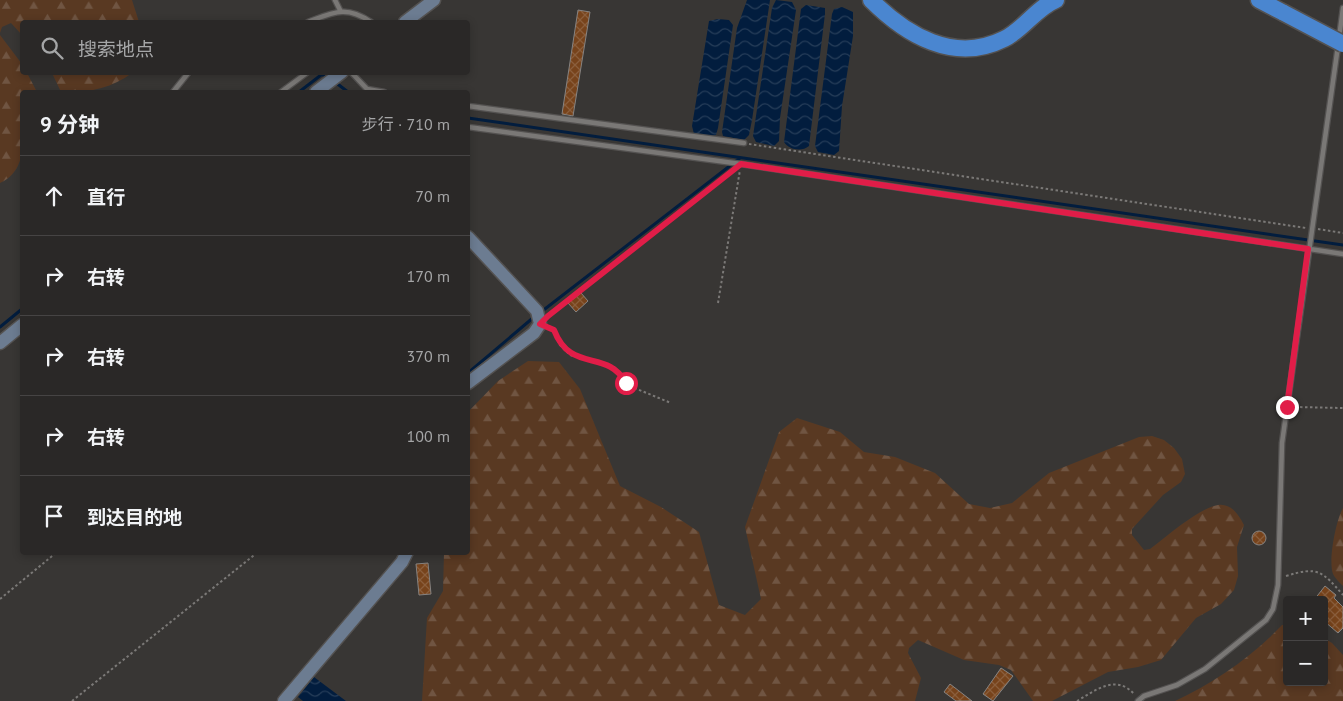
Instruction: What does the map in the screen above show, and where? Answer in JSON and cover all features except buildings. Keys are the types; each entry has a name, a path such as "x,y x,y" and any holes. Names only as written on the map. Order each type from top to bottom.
{"highway":[{"path":"871,0 900,27 929,42 951,48 978,48 1004,39 1056,0"},
{"path":"1259,0 1343,44"},
{"path":"1264,0 1284,13"}],"street":[{"path":"408,20 434,0"},
{"path":"325,90 339,75"},
{"path":"470,239 536,311 540,324 534,333 470,381"},
{"path":"0,343 20,327"},
{"path":"284,701 402,562 406,555"}],"lane":[{"path":"334,0 340,10"},
{"path":"1137,701 1144,696 1177,685 1205,669 1266,620 1273,609 1278,579 1282,443 1343,8"},
{"path":"313,20 340,10 369,20"},
{"path":"176,90 187,75"},
{"path":"284,90 304,75"},
{"path":"354,75 367,89 373,90"},
{"path":"470,106 744,143"},
{"path":"470,127 741,164 1343,254"}],"path":[{"path":"744,143 1343,233"},
{"path":"718,303 741,164"},
{"path":"671,403 632,388 614,366 570,355 559,344 554,330 540,324 741,164"},
{"path":"1287,407 1343,408"},
{"path":"0,599 53,555"},
{"path":"72,701 254,555"},
{"path":"1278,579 1304,570 1315,570 1329,580 1343,596"},
{"path":"1077,701 1106,685 1114,683 1124,685 1133,693 1137,701"}],"green space":[{"path":"0,0 132,0 138,20 20,20 20,33 11,23 2,27 0,33"},
{"path":"0,35 20,61 20,75 28,75 36,90 20,90 20,159 17,167 10,176 0,183"},
{"path":"53,75 129,75 116,83 94,90 60,90"},
{"path":"528,361 559,362 580,389 620,486 661,507 699,532 719,605 745,615 761,599 745,527 779,432 797,418 840,432 864,452 895,457 935,473 969,504 990,508 1012,503 1049,473 1139,437 1152,436 1164,440 1174,448 1182,459 1185,474 1181,482 1163,495 1132,529 1132,535 1144,550 1150,549 1202,511 1218,505 1227,506 1237,514 1244,525 1237,547 1238,576 1234,590 1221,604 1196,618 1161,660 1138,667 1108,672 1052,701 1033,701 1011,670 999,665 964,660 918,640 909,648 908,653 921,678 915,701 422,701 427,618 443,591 444,555 470,555 470,410 498,381"},
{"path":"1343,508 1343,586 1333,574 1331,560 1335,531"},
{"path":"1283,625 1283,686 1328,686 1328,640 1332,643 1343,655 1343,701 1175,701 1204,686 1232,668"}],"water":[{"path":"747,0 770,0 752,120 749,135 744,140 723,136 722,132 737,28"},
{"path":"776,0 792,2 796,10 780,118 779,141 774,146 756,142 753,136 772,8"},
{"path":"806,5 825,8 825,14 809,146 799,149 789,147 784,142 801,9"},
{"path":"842,7 853,12 853,36 842,106 839,151 834,155 818,152 815,146 832,14 834,9"},
{"path":"718,19 729,20 733,25 718,128 716,135 712,136 694,134 692,126 709,21"},
{"path":"314,677 346,701 303,701 298,697"}],"waterway":[{"path":"302,90 321,75"},
{"path":"321,75 326,75"},
{"path":"326,75 331,78"},
{"path":"335,82 345,90"},
{"path":"470,118 1343,245"},
{"path":"541,312 740,158"},
{"path":"0,327 20,311"},
{"path":"470,371 534,317"}],"route":[{"path":"626,383 614,366 570,355 559,344 554,330 540,324 741,164 1308,249 1287,407"}]}
